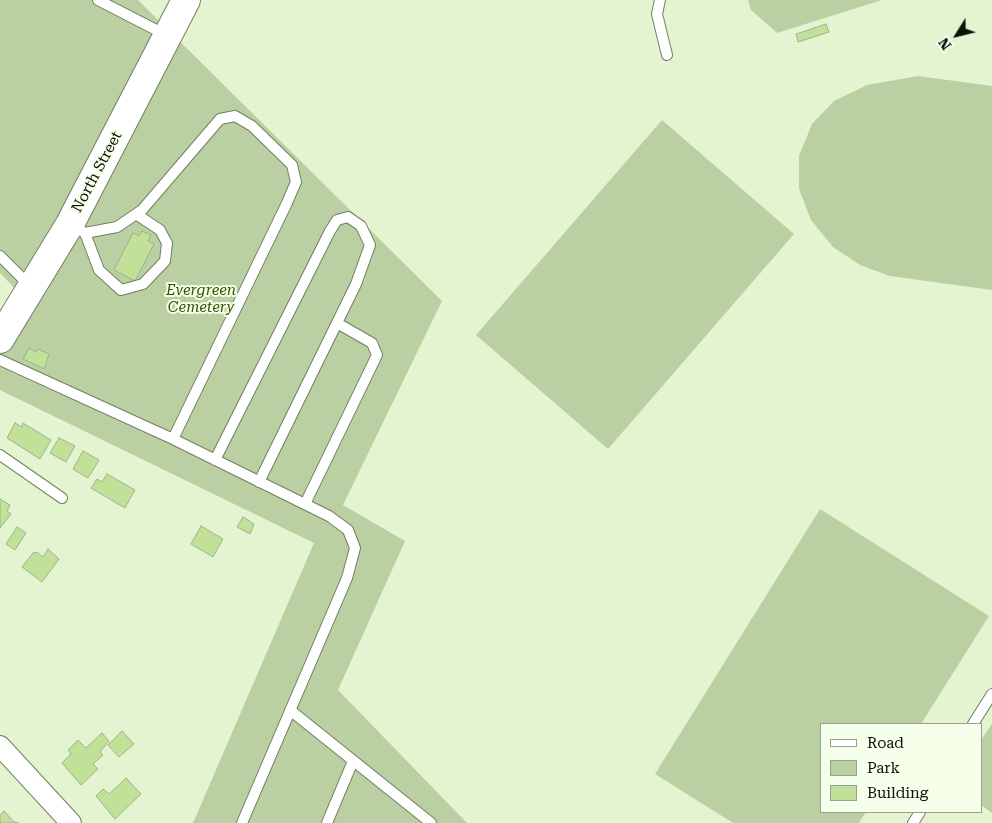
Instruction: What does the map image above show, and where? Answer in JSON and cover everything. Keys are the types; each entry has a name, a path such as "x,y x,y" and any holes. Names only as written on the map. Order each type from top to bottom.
{"street":[{"name":"North Street","path":"0,339 30,286 78,228 186,0"},
{"path":"0,746 71,823"}],"lane":[{"path":"98,0 168,36"},
{"path":"660,0 656,14 668,55"},
{"path":"136,214 160,230 167,243 164,261 143,284 121,290 99,270 78,228 117,227 136,214 142,210 220,119 236,116 252,126 292,165 296,182 173,440"},
{"path":"215,460 336,220 348,217 361,226 370,246 356,284 259,482"},
{"path":"0,256 30,286"},
{"path":"304,504 377,355 372,343 337,323"},
{"path":"0,360 215,460 329,516 348,530 355,548 347,578 242,823"},
{"path":"0,455 62,498"},
{"path":"974,723 992,694"},
{"path":"290,710 420,819 431,823"},
{"path":"327,823 353,761"}],"green space":[{"name":"Evergreen Cemetery","path":"0,0 138,0 442,301 343,505 405,541 338,690 467,823 193,823 314,543 0,390 0,356 31,305 0,273"},
{"path":"748,0 882,0 777,33 751,10"},
{"path":"918,76 992,86 992,290 890,276 860,265 833,247 811,220 799,189 799,156 812,124 834,101 867,85"},
{"path":"662,120 794,234 608,449 476,335"},
{"path":"820,509 989,616 922,723 820,723 820,813 865,813 859,823 733,823 655,774"},
{"path":"992,724 992,813 982,806 982,739"}],"building":[{"path":"826,24 829,32 798,42 796,34"},
{"path":"142,231 151,235 148,241 154,244 135,281 114,270 133,233 139,236"},
{"path":"29,348 36,352 38,349 49,354 44,369 23,359"},
{"path":"15,423 22,427 23,423 51,440 40,459 7,438"},
{"path":"59,438 75,446 66,462 50,453"},
{"path":"83,451 99,460 88,478 73,469"},
{"path":"107,474 135,490 125,508 91,488 97,479 102,482"},
{"path":"0,499 10,505 7,511 11,514 0,528"},
{"path":"243,517 254,524 250,534 237,527"},
{"path":"201,526 223,539 213,557 191,544"},
{"path":"17,527 26,533 15,550 6,544"},
{"path":"48,549 59,559 42,582 22,567 33,553 37,552 43,557"},
{"path":"122,731 134,744 119,757 108,745"},
{"path":"102,733 109,741 100,752 103,755 93,764 98,769 81,785 62,763 71,754 68,750 78,740 86,748"},
{"path":"126,778 141,794 115,819 96,796 103,789 109,794"},
{"path":"4,811 14,822 19,823 0,823 0,815"}]}
